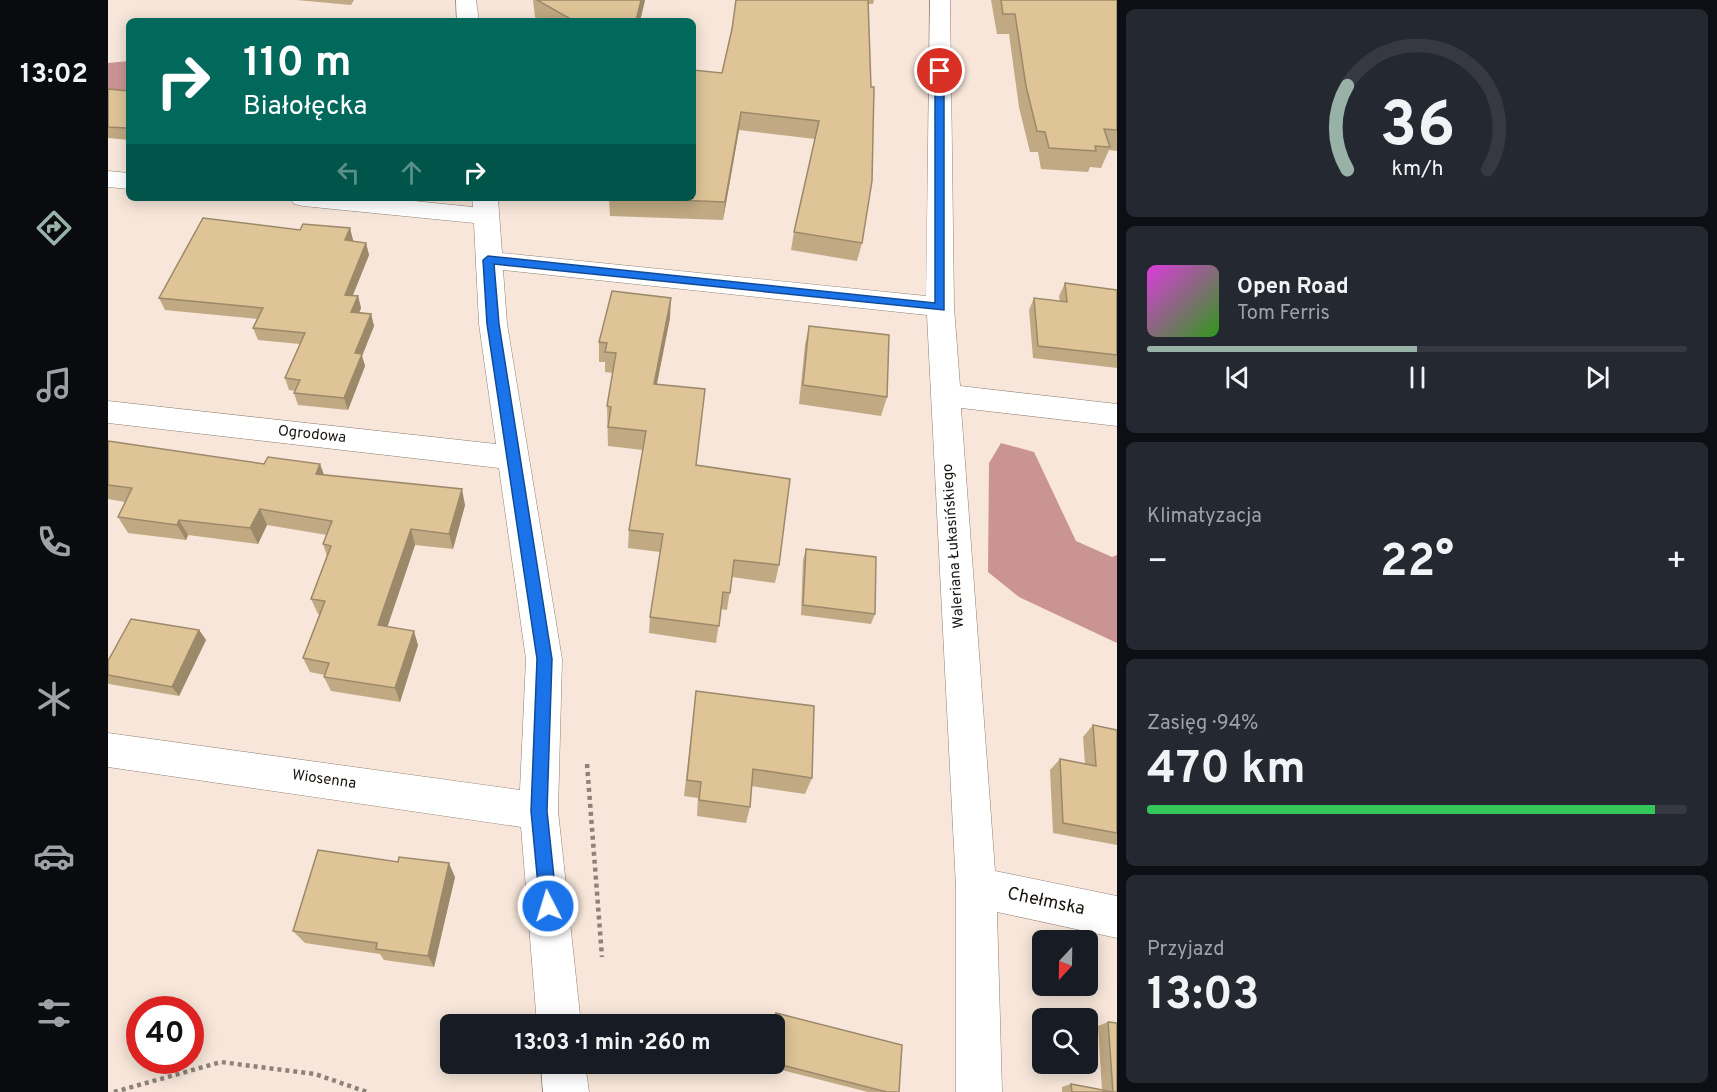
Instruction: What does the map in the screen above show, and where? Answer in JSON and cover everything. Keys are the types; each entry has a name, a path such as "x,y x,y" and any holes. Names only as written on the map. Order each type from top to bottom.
{"street":[{"path":"466,0 468,18"},
{"name":"Waleriana Łukasińskiego","path":"940,0 940,307 976,887 979,1092"},
{"path":"108,179 126,181"},
{"path":"364,201 486,207 493,324 544,659 539,811 558,1014"},
{"path":"488,260 940,307"},
{"path":"945,395 1117,415"},
{"name":"Ogrodowa","path":"108,412 515,458"},
{"name":"Wiosenna","path":"108,750 539,811"},
{"name":"Chełmska","path":"976,887 1117,917"},
{"path":"564,1074 566,1092"}],"path":[{"path":"114,1092 220,1062 315,1074 367,1092"}],"shaded area":[{"path":"126,61 126,99 108,101 108,63"},
{"path":"1001,443 1034,452 1076,541 1112,557 1117,555 1117,643 1019,597 988,572 989,463"}],"building":[{"path":"537,0 641,0 637,18 569,18"},
{"path":"736,0 868,0 871,87 874,87 872,181 862,243 794,232 819,121 741,112 725,202 696,201 696,70 722,73"},
{"path":"1001,0 1117,0 1117,130 1104,129 1110,147 1095,146 1096,151 1049,148 1045,132 1037,131 1026,86 1015,14 1003,14"},
{"path":"108,89 126,91 126,128 108,127"},
{"path":"203,218 300,230 303,224 350,228 345,240 366,243 345,295 358,296 351,312 371,314 355,353 362,354 344,398 294,393 300,380 285,378 305,333 253,328 263,308 159,298"},
{"path":"1065,283 1117,290 1117,355 1038,346 1034,298 1067,302"},
{"path":"612,291 671,298 654,384 705,389 696,465 790,479 779,565 734,560 730,593 723,592 719,626 650,617 663,534 629,530 646,431 608,427 611,407 607,406 616,353 605,352 607,343 599,342"},
{"path":"809,326 889,335 887,397 803,385"},
{"path":"108,441 264,464 268,457 320,464 316,474 462,489 449,534 411,529 378,625 414,631 395,688 324,677 329,663 303,658 325,601 311,599 331,546 323,544 332,521 260,509 250,528 179,520 177,525 118,517 132,488 108,485"},
{"path":"806,549 876,557 875,614 803,605"},
{"path":"131,619 199,630 172,687 108,675 108,661"},
{"path":"696,691 814,706 812,778 753,769 750,807 699,800 701,782 687,780"},
{"path":"1093,725 1117,730 1117,833 1063,823 1060,759 1096,766"},
{"path":"318,850 398,862 399,857 449,863 428,956 376,949 377,943 293,931"},
{"path":"785,1015 902,1045 899,1092 887,1092 785,1066"},
{"path":"1108,1022 1117,1023 1117,1092 1113,1092"},
{"path":"1071,1084 1113,1092 1072,1092"}],"route":[{"path":"548,906 539,811 544,659 493,324 488,260 940,307 940,71"}]}
